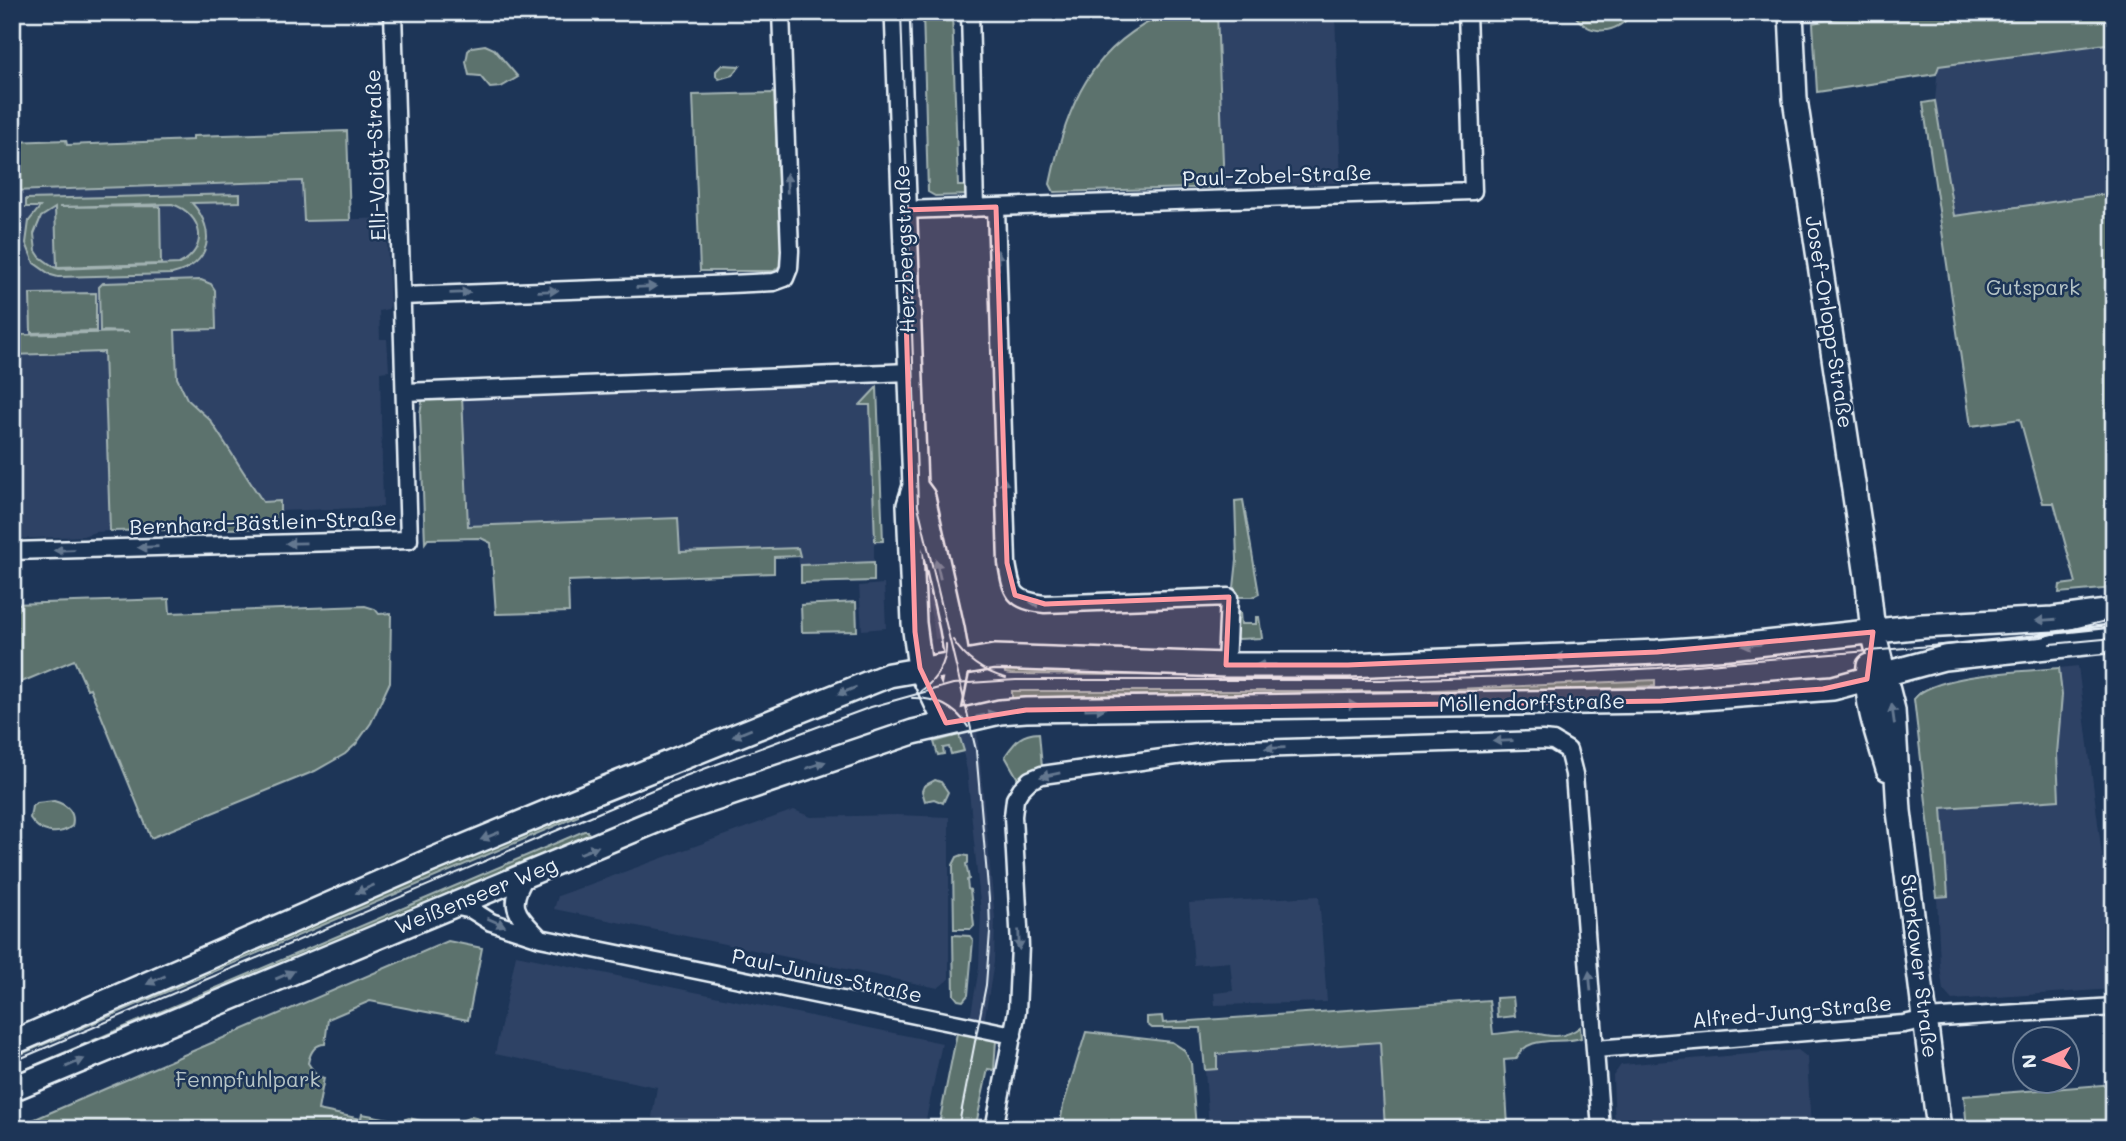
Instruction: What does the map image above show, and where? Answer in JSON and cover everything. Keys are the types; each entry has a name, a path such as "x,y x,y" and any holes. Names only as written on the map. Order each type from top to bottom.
{"main road":[{"name":"Herzbergstraße","path":"897,12 915,486 909,505 916,639 920,668 946,723"},
{"name":"Josef-Orlopp-Straße","path":"1791,12 1795,99 1867,576 1873,632"},
{"name":"Herzbergstraße","path":"915,486 923,498 958,663 946,723"},
{"name":"Möllendorffstraße","path":"920,668 994,657 1226,665 1358,665 1651,653 1923,626 2053,620 2114,611"},
{"name":"Storkower Straße","path":"1873,632 1875,677 1894,720 1898,803 1939,1129"},
{"name":"Möllendorffstraße","path":"946,723 1000,712 1026,710 1661,701 1833,688 1944,658 2114,640"},
{"path":"12,1043 581,798 889,675 920,668"},
{"name":"Weißenseer Weg","path":"12,1089 682,810 946,723"}],"street":[{"name":"Elli-Voigt-Straße","path":"393,12 402,296"},
{"path":"402,296 774,282 788,274 790,251 781,12"},
{"path":"970,12 975,208"},
{"name":"Paul-Zobel-Straße","path":"904,210 1473,191 1467,12"},
{"path":"996,207 1007,563 1010,584 1015,595 1025,602 1066,604 1229,597 1226,665"},
{"name":"Bernhard-Bästlein-Straße","path":"12,551 409,540 402,296"},
{"path":"405,392 910,372"},
{"name":"Möllendorffstraße","path":"1013,1035 1017,1011 1020,946 1013,816 1017,794 1030,780 1042,775 1219,750 1542,740 1553,741 1568,750 1574,774 1596,1049"},
{"path":"526,876 514,900 520,917 540,938"},
{"name":"Paul-Junius-Straße","path":"452,905 472,909 494,923 540,938 1013,1035"},
{"name":"Alfred-Jung-Straße","path":"1596,1049 1905,1024 1926,1019 2114,1007"},
{"path":"994,1129 1013,1035"},
{"path":"1596,1049 1601,1129"}],"highlighted area":[{"path":"996,207 1007,563 1015,595 1045,604 1229,597 1226,665 1348,665 1657,652 1873,632 1867,679 1823,689 1661,701 1026,710 946,723 920,668 915,632 903,210"}],"shaded area":[{"path":"1218,12 1335,12 1341,183 1224,187"},
{"path":"1812,12 1863,12 1813,23"},
{"path":"2114,43 2114,193 1954,216 1935,101 1938,66"},
{"path":"303,181 304,221 386,218 390,306 379,311 380,339 387,339 389,371 380,372 383,507 280,511 279,501 263,502 210,420 187,399 177,378 175,330 12,335 12,191"},
{"path":"104,352 110,531 83,536 12,539 12,355"},
{"path":"877,380 883,543 874,544 874,562 799,567 798,548 680,552 678,518 468,526 462,396"},
{"path":"920,505 947,637 935,639 916,553"},
{"path":"884,584 886,628 862,630 859,586"},
{"path":"2078,666 2114,949 2114,989 1952,1000 1943,990 1940,965 1937,897 1948,896 1942,808 2059,800 2057,754 2062,695 2059,668"},
{"path":"977,731 995,918 994,962 984,1023 970,1020 979,968 981,913 967,770 959,735"},
{"path":"794,810 811,817 949,817 949,979 938,988 554,909 558,896"},
{"path":"1319,896 1327,1002 1215,1005 1214,993 1233,991 1230,962 1194,965 1189,903"},
{"path":"516,955 942,1043 924,1129 707,1129 652,1117 657,1087 495,1054"},
{"path":"1380,1042 1385,1129 1209,1129 1205,1070 1217,1069 1216,1054"},
{"path":"1798,1050 1807,1057 1811,1129 1615,1129 1613,1076 1621,1065"}],"green space":[{"path":"923,12 952,12 958,186 970,186 971,195 935,196 928,192"},
{"path":"1170,12 1217,12 1224,187 1054,192 1050,184 1064,129 1086,81 1120,41 1143,25"},
{"path":"1573,12 1633,12 1619,25 1603,30 1586,26"},
{"path":"1863,12 2114,12 2114,43 1939,66 1936,74 1817,92 1813,23"},
{"path":"485,45 494,49 518,77 501,87 490,88 480,76 469,75 466,62 468,51 472,47"},
{"path":"722,65 740,66 733,75 719,79 716,71"},
{"path":"774,93 782,264 774,271 700,271 693,95"},
{"name":"Gutspark","path":"1935,101 1954,216 2114,193 2114,588 2059,593 2060,585 2076,583 2054,503 2043,503 2020,419 1971,426 1923,103"},
{"path":"347,131 350,220 304,221 302,181 12,191 12,142 66,140 67,145 193,140 193,136"},
{"path":"240,194 240,202 192,203 205,225 206,246 195,263 185,270 172,274 58,277 34,263 26,243 29,221 40,207 26,207 26,199","holes":["172,204 191,215 196,223 199,241 189,258 179,264 59,269 40,257 36,251 34,234 41,217 55,208 57,267 161,264 160,206 59,207"]},
{"path":"201,280 211,284 215,290 216,329 175,330 177,378 187,399 210,420 263,502 280,501 280,528 110,531 104,352 12,355 12,335 129,332 100,331 99,287 103,283"},
{"path":"96,293 96,331 31,333 30,294"},
{"path":"877,387 883,541 875,541 870,405 860,405"},
{"path":"462,396 468,526 678,518 680,552 798,548 800,556 774,557 774,573 568,581 569,612 496,614 491,543 481,538 428,539 425,543 420,414 423,397"},
{"path":"1243,500 1259,594 1253,597 1233,597 1237,560 1235,501"},
{"path":"874,562 874,581 801,583 801,565"},
{"path":"169,599 170,613 365,606 375,609 379,614 391,613 390,682 371,723 345,754 315,771 151,838 90,688 87,689 74,660 12,686 12,604"},
{"path":"856,602 857,631 802,632 801,605"},
{"path":"1232,613 1240,613 1241,624 1256,624 1256,617 1259,617 1262,638 1238,639 1231,635"},
{"path":"1654,660 1653,665 1326,677 1011,674 1005,673 1004,664 1166,674 1247,675"},
{"path":"2059,668 2062,695 2057,754 2059,800 1942,808 1948,896 1937,897 1914,699 1940,684 1960,679"},
{"path":"1655,680 1655,686 1453,694 1131,695 1012,699 1012,691 1413,691"},
{"path":"1039,733 1042,767 1032,769 1018,779 1005,756 1019,739"},
{"path":"959,735 964,751 951,754 949,747 943,748 944,754 938,755 934,742"},
{"path":"935,780 941,782 948,792 943,803 934,799 925,801 922,791 924,786"},
{"path":"54,801 69,809 73,817 72,826 61,832 44,830 30,818 32,806"},
{"path":"578,810 578,816 12,1058 12,1053"},
{"path":"588,831 589,837 522,862 12,1079 12,1075"},
{"path":"968,856 967,880 974,926 971,929 954,929 953,865 957,857"},
{"path":"953,935 970,936 973,940 968,995 963,1001 954,995"},
{"name":"Fennpfuhlpark","path":"448,941 482,948 468,1020 370,1001 328,1019 325,1044 313,1050 308,1063 317,1076 324,1078 318,1110 361,1119 362,1114 400,1121 409,1118 429,1123 434,1129 12,1129"},
{"path":"1513,997 1515,1016 1497,1018 1496,998"},
{"path":"1489,1000 1493,1034 1523,1031 1557,1036 1569,1034 1580,1027 1581,1038 1536,1043 1521,1051 1516,1059 1504,1060 1508,1126 1385,1129 1380,1042 1217,1054 1217,1069 1205,1070 1201,1028 1152,1028 1147,1024 1147,1017 1162,1016 1163,1023"},
{"path":"1086,1032 1172,1042 1184,1050 1191,1063 1196,1129 1059,1129 1063,1106"},
{"path":"957,1033 996,1040 994,1070 988,1069 975,1129 938,1129"},
{"path":"2114,1084 2114,1129 1967,1129 1964,1096 2010,1092 2010,1096 2080,1096 2080,1087"},
{"path":"471,1117 480,1119 479,1127 485,1129 459,1129 461,1121"}],"tram line":[{"path":"901,12 918,506 976,750 989,899 990,932 986,985 958,1129"},
{"path":"12,1062 685,776 871,707 953,684 1016,680 1381,680 1658,668 2041,637 2114,619"},
{"path":"2051,644 2114,638"},
{"path":"953,640 975,664 1006,678"},
{"path":"921,691 940,670 945,658 946,644"},
{"path":"912,698 928,699 944,705 958,714 968,727"}]}
